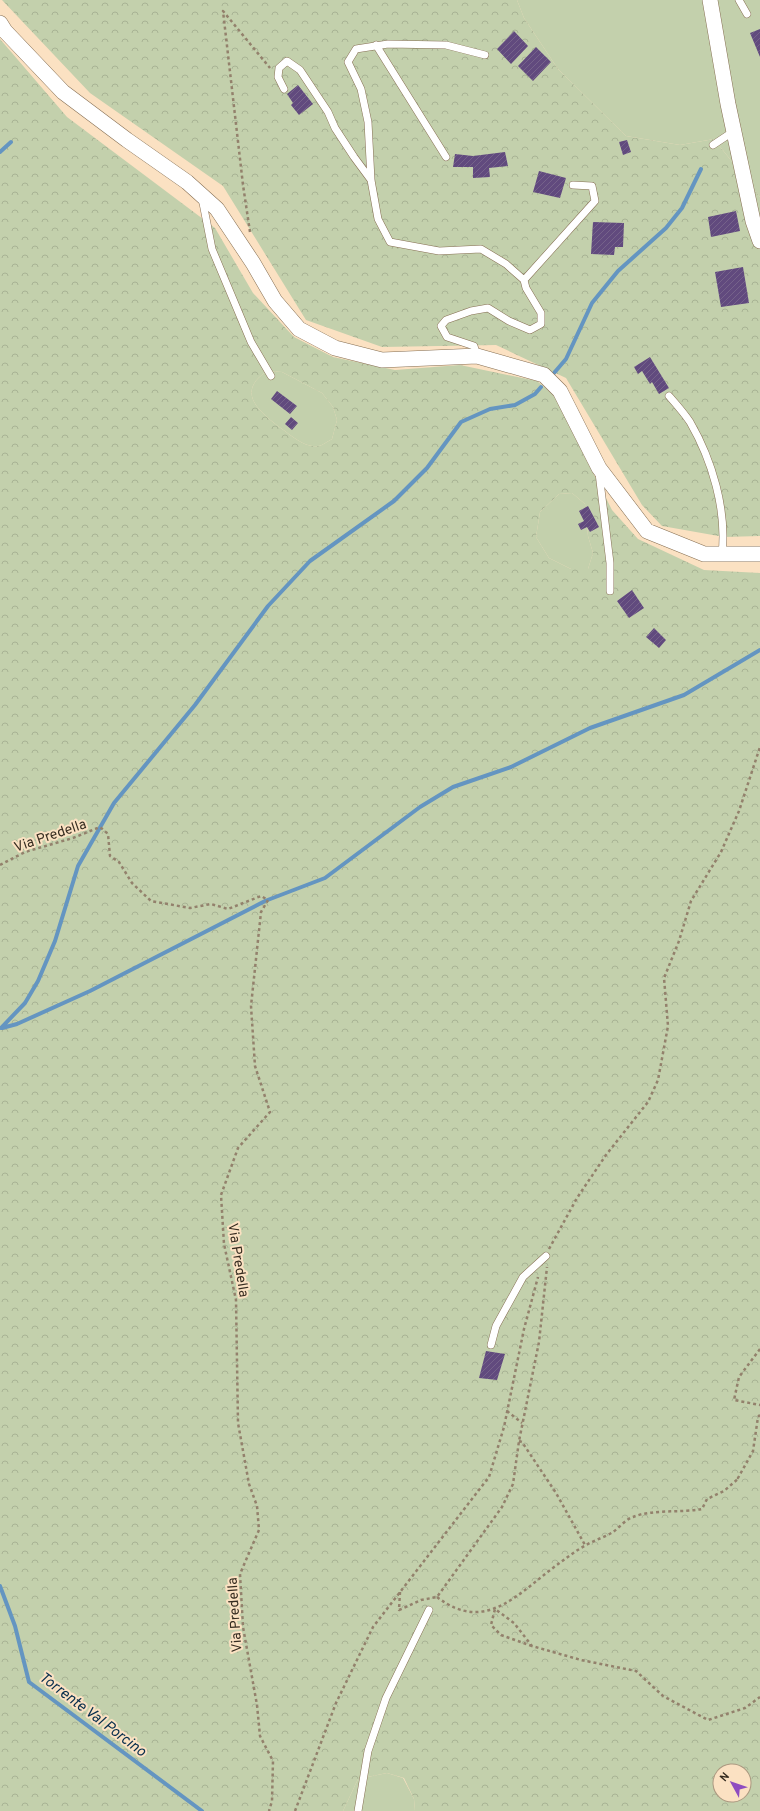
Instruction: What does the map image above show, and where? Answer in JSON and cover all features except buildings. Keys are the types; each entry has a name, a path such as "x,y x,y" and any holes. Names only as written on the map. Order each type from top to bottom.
{"street":[{"path":"710,0 734,131 753,221 760,241"},
{"path":"0,23 63,92 201,194 217,209 253,263 274,301 299,329 335,348 382,360 477,356 544,375 560,391 599,468 647,531 704,554 760,554"}],"lane":[{"path":"739,0 747,14"},
{"path":"477,356 474,346 447,338 441,326 446,320 471,311 488,308 530,330 541,324 541,313 526,288 524,280 506,264 481,249 439,251 390,242 378,219 371,180 368,122 361,89 348,62 356,49 388,44 446,45 485,55"},
{"path":"376,45 446,157"},
{"path":"284,89 278,77 279,68 287,61 300,70 328,112 335,128 371,180"},
{"path":"713,145 734,131"},
{"path":"524,280 595,201 592,186 573,185"},
{"path":"201,194 212,249 251,342 271,376"},
{"path":"669,396 690,422 715,476 724,537 722,554"},
{"path":"599,468 610,563 610,591"},
{"path":"491,1345 496,1326 523,1277 546,1256"},
{"path":"358,1811 368,1751 386,1698 430,1610"}],"path":[{"path":"251,236 243,185 223,11 278,77"},
{"path":"295,1811 336,1703 373,1627 489,1477 504,1427 524,1329 540,1271 553,1238 577,1198 606,1155 648,1102 658,1080 668,1026 664,978 679,941 691,901 721,852 739,811 760,747"},
{"name":"Via Predella","path":"0,865 25,852 73,838 100,827 108,834 110,856 119,862 132,883 151,901 190,908 211,904 228,909 261,896 268,900 261,912 251,1006 255,1066 270,1112 238,1148 221,1195 224,1244 236,1300 238,1423 249,1484 257,1506 258,1530 240,1574 243,1627 257,1705 260,1736 273,1761 272,1801 269,1811"},
{"path":"400,1592 399,1610 421,1600 437,1597 502,1507 513,1484 522,1423 539,1342 548,1271 546,1256"},
{"path":"760,1349 739,1377 734,1400 760,1405"},
{"path":"507,1411 522,1423"},
{"path":"437,1597 450,1607 467,1612 495,1609 520,1595 585,1545 614,1532 632,1517 654,1513 702,1509 707,1499 724,1491 739,1478 752,1451 758,1416 760,1415"},
{"path":"519,1441 522,1442 538,1464 585,1545"},
{"path":"495,1609 514,1623 532,1646"},
{"path":"495,1609 491,1625 501,1635 532,1646 581,1660 636,1671 663,1696 708,1720 745,1708 760,1697"}],"green space":[{"path":"2,0 517,0 524,18 558,69 626,136 680,145 714,139 760,197 760,536 724,537 662,526 642,505 566,378 496,345 382,347 306,320 223,186 90,93"},
{"path":"517,0 760,0 760,197 714,139 680,145 626,136 558,69 524,18"},
{"path":"0,39 67,117 215,228 253,293 294,337 333,357 395,370 460,365 537,381 553,394 612,510 638,539 704,570 760,573 760,1811 415,1811 414,1799 404,1778 387,1773 358,1779 343,1811 0,1811","holes":["267,371 282,372 322,393 333,407 337,420 332,439 320,446 308,445 294,438 259,409 254,402 252,387 257,379","572,493 585,504 588,536 593,553 588,569 571,569 549,558 536,537 540,512 559,494"]},
{"path":"267,371 282,372 322,393 333,407 337,420 332,439 320,446 308,445 294,438 259,409 254,402 252,387 257,379"},
{"path":"572,493 585,504 588,536 593,553 588,569 571,569 549,558 536,537 540,512 559,494"},
{"path":"387,1773 403,1778 414,1799 415,1811 343,1811 358,1779"}],"waterway":[{"path":"0,152 11,142"},
{"path":"554,373 566,359 592,303 618,271 666,228 682,208 701,169"},
{"path":"1,1028 25,1003 38,981 55,941 78,866 114,803 195,705 268,606 310,561 394,501 427,468 461,422 490,409 515,405 535,394 541,387"},
{"path":"2,1028 17,1024 90,991 265,901 325,878 420,807 453,787 511,767 590,728 684,695 760,650"},
{"name":"Torrente Val Porcino","path":"0,1586 15,1626 29,1682 202,1811"}]}
